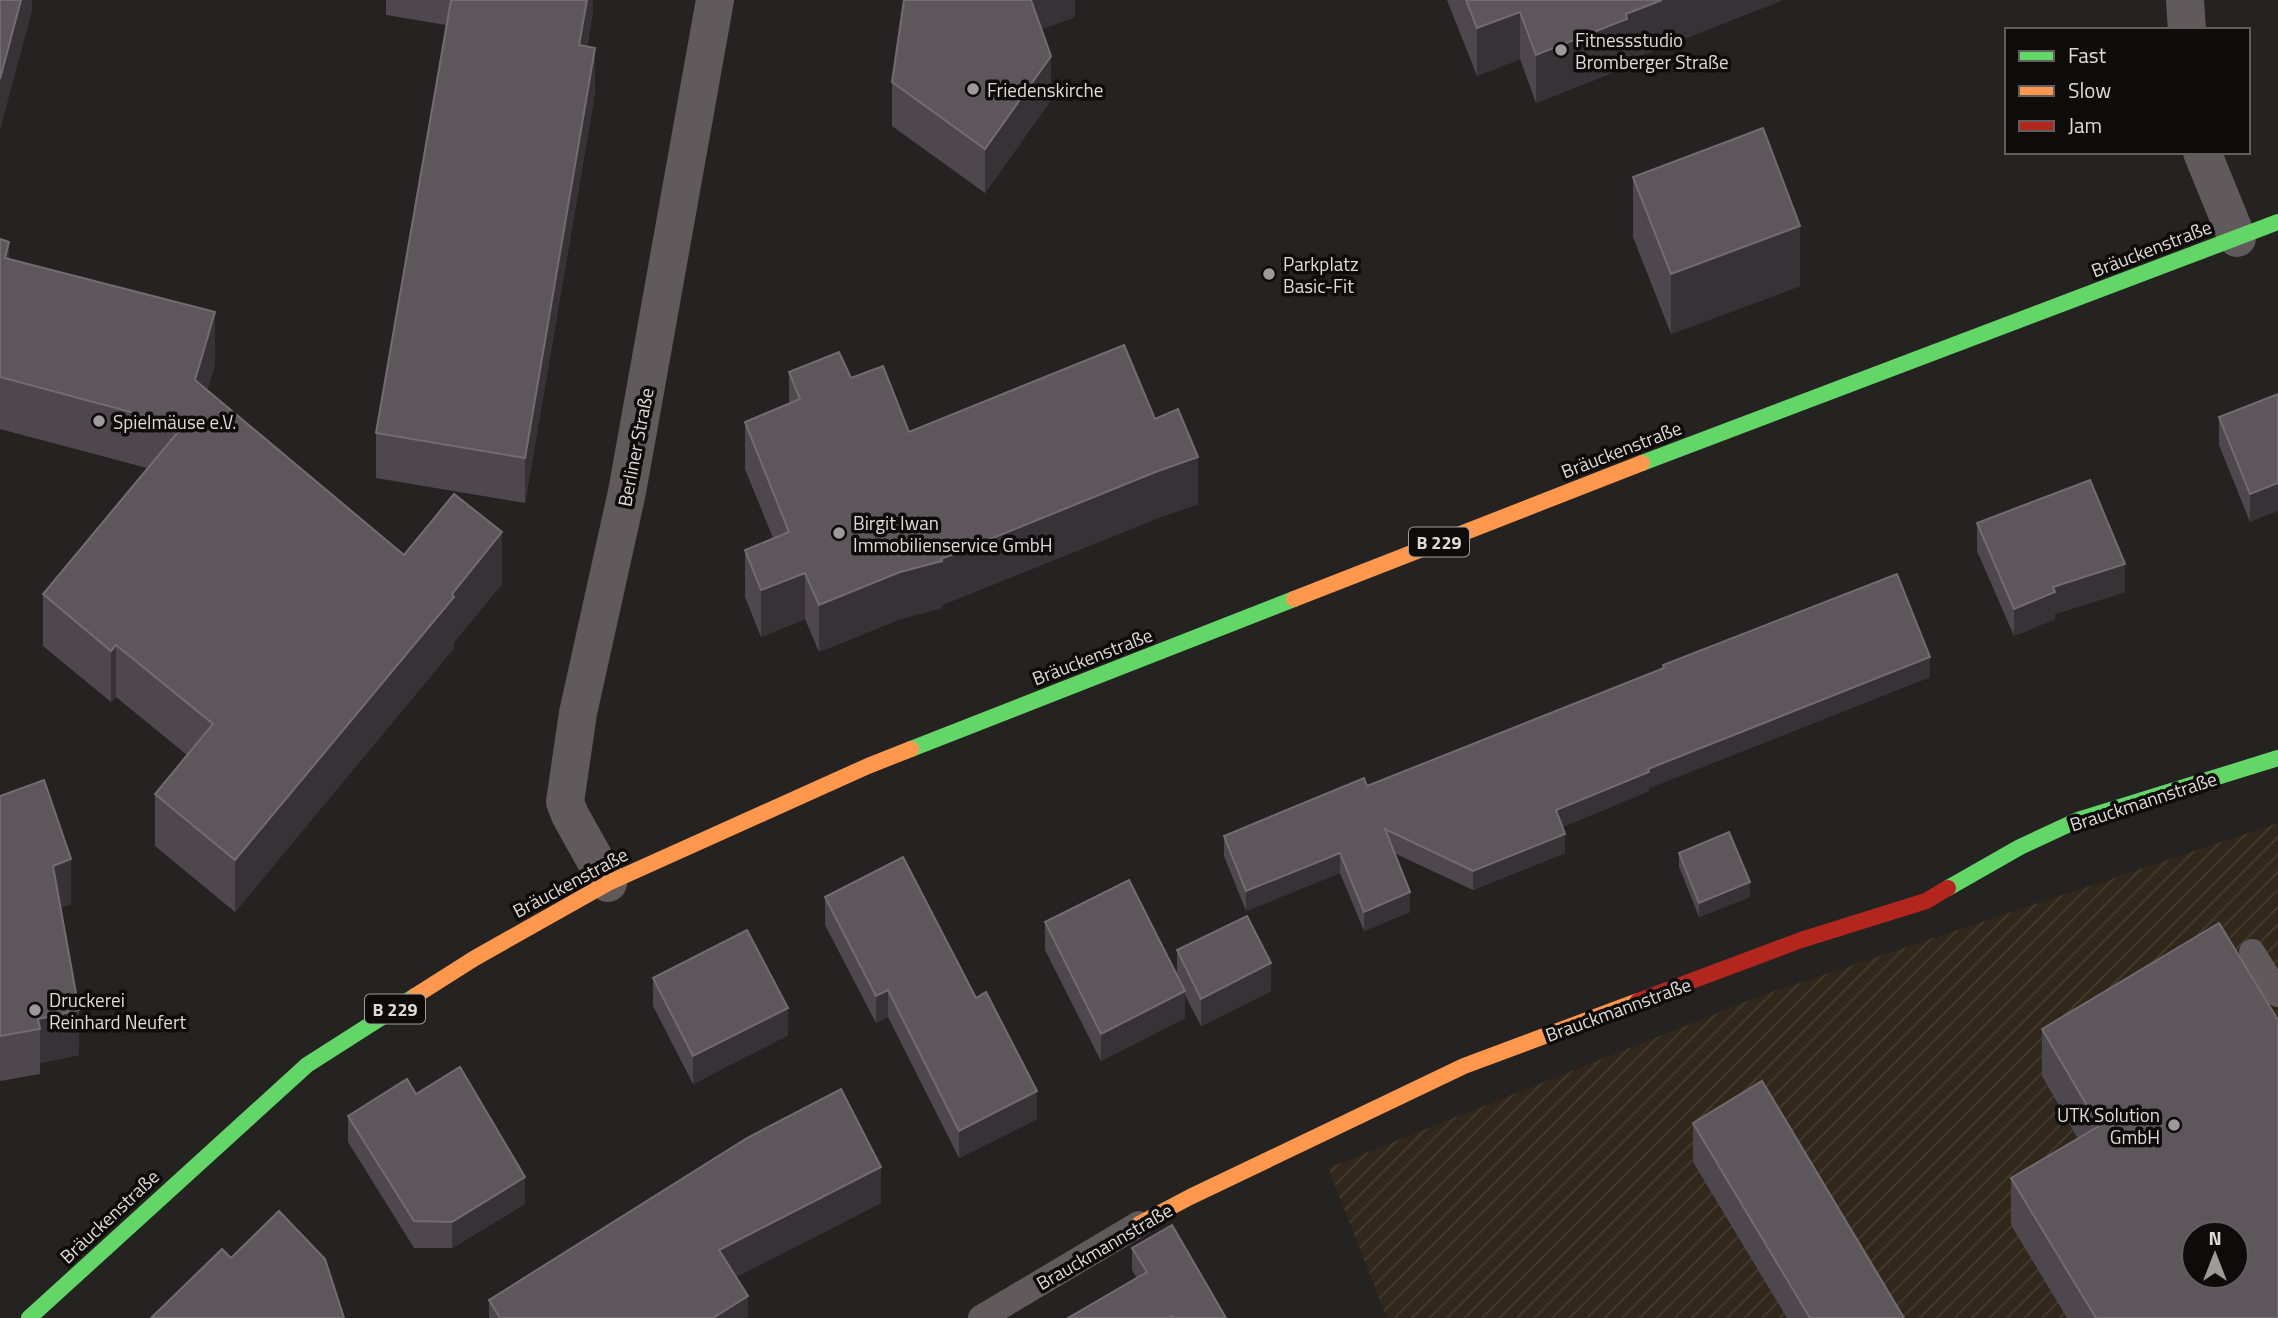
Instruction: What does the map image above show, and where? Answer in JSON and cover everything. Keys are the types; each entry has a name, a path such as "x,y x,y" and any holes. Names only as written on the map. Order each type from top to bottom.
{"main road":[{"name":"Bräuckenstraße","path":"29,1318 307,1065 475,958 608,883 868,766 1564,493 2278,222"},
{"name":"Brauckmannstraße","path":"1139,1224 1464,1066 1801,940 1926,901 2020,847 2078,820 2278,758"}],"street":[{"name":"Berliner Straße","path":"608,883 565,802 578,713 627,492 715,0"},
{"path":"2185,0 2187,28"},
{"path":"2203,154 2237,238"}],"lane":[{"path":"2252,952 2278,994"},
{"name":"Brauckmannstraße","path":"981,1318 1139,1224"}],"shaded area":[{"path":"2278,823 2278,1318 1387,1318 1328,1168 1760,996"}],"building":[{"path":"0,0 21,0 0,79"},
{"path":"451,0 587,0 579,45 595,48 525,458 376,433"},
{"name":"Friedenskirche","path":"904,0 1031,0 1051,56 985,149 892,82"},
{"path":"1466,0 1662,0 1626,14 1627,19 1536,55 1520,12 1477,28"},
{"path":"1763,128 1800,226 1671,274 1633,177"},
{"path":"0,239 9,242 5,258 215,312 195,380 404,555 454,494 502,532 452,594 454,597 235,860 155,794 213,724 116,645 111,651 43,594 183,426 0,377"},
{"path":"1124,345 1155,419 1178,409 1198,457 941,559 942,561 900,572 819,605 805,573 761,590 745,550 789,532 745,422 800,399 789,372 839,352 851,378 883,366 909,432"},
{"path":"2278,394 2278,483 2250,494 2219,417"},
{"path":"2090,480 2125,564 2053,587 2055,592 2014,609 1977,523"},
{"path":"1897,574 1930,657 1648,769 1649,772 1556,810 1565,834 1473,871 1385,829 1410,892 1364,912 1340,853 1246,891 1224,836 1364,778 1367,786 1664,668 1663,665"},
{"path":"44,780 71,859 53,866 79,1010 38,1019 40,1029 0,1036 0,796"},
{"path":"1729,832 1750,882 1699,903 1679,853"},
{"path":"903,857 976,998 986,992 1037,1091 959,1131 888,990 876,996 825,897"},
{"path":"1129,880 1185,991 1101,1034 1045,922"},
{"path":"1247,916 1271,963 1201,999 1177,950"},
{"name":"UTK Solution GmbH","path":"2219,923 2278,1020 2278,1318 2096,1318 2011,1178 2099,1126 2042,1029"},
{"path":"747,930 788,1008 693,1056 653,978"},
{"path":"460,1067 525,1177 452,1222 414,1221 348,1116 407,1079 416,1094"},
{"path":"1762,1081 1904,1318 1810,1318 1693,1123"},
{"path":"841,1089 881,1167 719,1250 748,1296 713,1318 500,1318 489,1300 747,1138"},
{"path":"279,1211 325,1259 344,1318 151,1318 222,1249 231,1258"},
{"path":"1172,1225 1226,1318 1068,1318 1147,1272 1132,1248"}],"traffic: fast":[{"path":"1642,463 2278,222"},
{"path":"911,749 1294,599"},
{"path":"1948,888 2020,847 2078,820 2278,758"},
{"path":"29,1318 307,1065 415,996"}],"traffic: slow":[{"path":"1294,599 1642,463"},
{"path":"415,996 475,958 608,883 911,749"},
{"path":"1139,1224 1464,1066 1638,1001"}],"traffic: jam":[{"path":"1638,1001 1801,940 1926,901 1948,888"}],"place":[{"name":"Fitnessstudio Bromberger Straße","path":"1561,50"},
{"name":"Friedenskirche","path":"973,89"},
{"name":"Parkplatz Basic-Fit","path":"1269,274"},
{"name":"Spielmäuse e.V.","path":"99,421"},
{"name":"Birgit Iwan Immobilienservice GmbH","path":"839,533"},
{"name":"Druckerei Reinhard Neufert","path":"35,1010"},
{"name":"UTK Solution GmbH","path":"2174,1125"}]}
